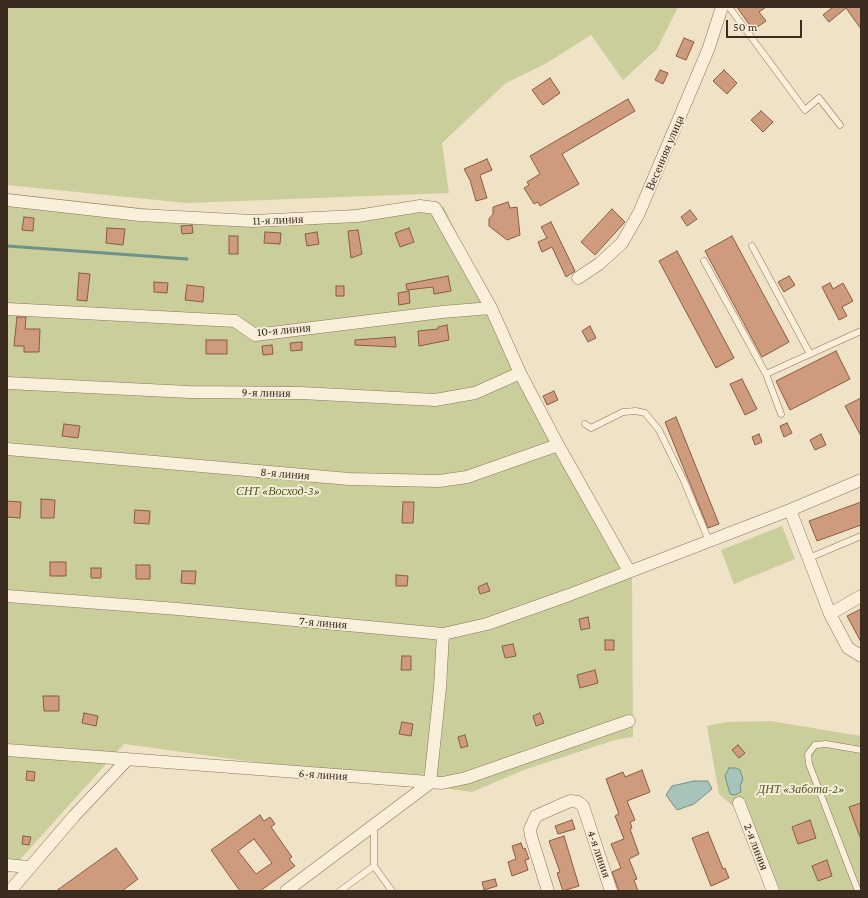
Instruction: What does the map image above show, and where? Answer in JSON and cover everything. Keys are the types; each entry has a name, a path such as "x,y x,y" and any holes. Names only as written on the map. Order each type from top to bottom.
{"street":[{"name":"Весенняя улица","path":"578,278 599,264 622,243 639,213 708,50 722,7"},
{"name":"11-я линия","path":"7,200 140,215 252,221 357,216 420,206 435,208 491,308"},
{"name":"10-я линия","path":"7,309 235,321 255,335 442,312 491,308"},
{"path":"491,308 520,373 558,445 629,571"},
{"name":"9-я линия","path":"7,383 189,392 301,394 435,400 475,393 520,373"},
{"name":"8-я линия","path":"7,449 349,479 439,481 467,477 558,445"},
{"name":"7-я линия","path":"7,596 178,609 443,634 488,624 569,595 790,510 861,480"},
{"path":"790,510 830,614 848,648 861,656"},
{"path":"830,614 861,596"},
{"path":"286,891 374,826 430,782 440,688 443,634"},
{"name":"6-я линия","path":"7,750 126,761 442,783 466,778 629,721"},
{"path":"10,891 29,867 126,761"},
{"name":"4-я линия","path":"548,891 530,829 536,816 570,801 578,802 583,806 612,891"},
{"name":"2-я линия","path":"739,803 773,891"},
{"path":"7,866 29,867"}],"lane":[{"path":"729,7 805,110 819,98 840,125"},
{"path":"752,246 810,354"},
{"path":"704,261 766,374 781,414"},
{"path":"766,374 861,331"},
{"path":"585,424 591,428 623,412 636,411 645,413 659,430 684,481 709,541"},
{"path":"809,558 861,536"},
{"path":"858,891 809,764 808,754 816,744 826,744 861,750"},
{"path":"374,826 374,866 392,891"},
{"path":"340,891 374,866"}],"green space":[{"path":"7,7 678,7 657,49 623,80 591,35 545,64 506,83 442,143 449,193 187,203 7,185"},
{"name":"СНТ «Восход-3»","path":"7,193 250,220 423,202 444,207 523,373 632,571 633,737 615,740 524,770 472,792 124,744 7,874"},
{"path":"782,526 795,559 734,584 721,550"},
{"name":"ДНТ «Забота-2»","path":"771,721 861,736 861,891 779,891 752,823 719,794 707,726 727,722"}],"water":[{"path":"729,768 736,768 740,770 743,779 740,786 741,792 735,795 730,794 725,776"},
{"path":"694,781 708,781 712,789 694,804 677,810 666,795 672,786"}],"building":[{"path":"737,7 766,7 759,12 766,21 753,30"},
{"path":"833,7 861,7 861,29 846,8 829,22 823,15"},
{"path":"684,38 694,42 686,60 676,56"},
{"path":"660,70 668,73 663,84 655,80"},
{"path":"724,70 737,83 727,94 713,81"},
{"path":"550,78 560,93 543,105 532,90"},
{"path":"628,99 635,111 562,154 579,184 540,206 538,202 534,204 524,188 529,185 527,182 540,174 530,156"},
{"path":"761,111 773,122 763,132 751,120"},
{"path":"487,159 492,170 480,175 487,198 476,201 470,180 464,169"},
{"path":"508,202 510,208 517,207 520,235 507,240 489,226 489,219 493,214 493,207"},
{"path":"612,209 625,222 595,255 581,242"},
{"path":"690,210 697,219 687,226 681,217"},
{"path":"24,217 34,218 33,231 22,230"},
{"path":"551,222 575,271 566,277 552,247 542,252 538,242 547,238 541,227"},
{"path":"192,225 193,233 182,234 181,226"},
{"path":"107,228 125,229 123,245 106,243"},
{"path":"409,228 414,242 400,247 395,233"},
{"path":"358,230 362,254 351,258 348,231"},
{"path":"265,232 281,233 280,244 264,243"},
{"path":"317,232 319,244 307,246 305,234"},
{"path":"229,236 238,236 238,254 229,254"},
{"path":"732,236 789,342 762,357 705,251"},
{"path":"677,251 734,358 716,368 659,261"},
{"path":"79,273 90,274 87,301 77,300"},
{"path":"448,276 451,291 434,294 433,287 407,290 406,284"},
{"path":"789,276 795,285 784,292 778,282"},
{"path":"154,282 168,283 167,293 154,292"},
{"path":"830,283 833,289 843,283 853,301 842,307 847,316 839,320 822,287"},
{"path":"187,285 204,287 203,302 185,300"},
{"path":"336,286 344,286 344,296 336,296"},
{"path":"409,291 410,303 399,305 398,293"},
{"path":"17,317 26,317 25,329 40,329 39,352 24,352 24,346 14,346"},
{"path":"447,325 449,340 419,346 418,331 438,329 438,327"},
{"path":"590,326 596,338 588,342 582,331"},
{"path":"395,337 396,347 355,345 355,340"},
{"path":"206,340 227,340 227,354 206,354"},
{"path":"302,342 302,350 291,351 290,343"},
{"path":"272,345 273,354 263,355 262,346"},
{"path":"836,351 850,379 790,410 776,381"},
{"path":"742,379 757,409 745,415 730,384"},
{"path":"554,391 558,400 547,405 543,396"},
{"path":"861,398 861,436 845,406"},
{"path":"676,417 719,524 708,528 665,422"},
{"path":"787,423 792,433 784,437 780,426"},
{"path":"64,424 80,426 78,438 62,436"},
{"path":"759,434 762,442 755,445 752,437"},
{"path":"821,434 826,445 815,450 810,440"},
{"path":"41,499 55,500 54,518 41,518"},
{"path":"7,501 21,502 20,518 7,517"},
{"path":"403,502 414,502 413,523 402,523"},
{"path":"861,502 861,525 817,541 809,521"},
{"path":"135,510 150,511 149,524 134,523"},
{"path":"50,562 66,562 66,576 50,576"},
{"path":"136,565 150,565 150,579 136,579"},
{"path":"91,568 101,568 101,578 91,578"},
{"path":"182,571 196,571 195,584 181,583"},
{"path":"396,575 408,576 407,586 396,586"},
{"path":"487,583 490,591 480,594 478,587"},
{"path":"861,609 861,642 847,616"},
{"path":"588,617 590,628 581,630 579,619"},
{"path":"605,640 614,640 614,650 605,650"},
{"path":"513,644 516,656 505,658 502,646"},
{"path":"402,656 411,656 411,670 401,670"},
{"path":"595,670 598,683 580,688 577,675"},
{"path":"43,696 59,696 59,711 44,711"},
{"path":"84,713 98,716 96,726 82,723"},
{"path":"540,713 544,723 536,726 533,716"},
{"path":"402,722 413,724 411,736 399,734"},
{"path":"465,735 468,746 461,748 458,737"},
{"path":"738,745 745,753 739,758 732,750"},
{"path":"642,770 650,792 627,801 635,820 630,822 632,828 630,829 639,854 629,859 637,879 634,880 638,891 619,891 612,872 621,868 611,844 624,839 615,816 619,814 606,779 623,772 625,777"},
{"path":"27,771 35,772 34,781 26,780"},
{"path":"861,803 861,837 860,837 849,807"},
{"path":"260,815 264,821 270,817 275,824 271,827 292,857 289,859 295,866 260,891 240,891 211,850","holes":["254,839 272,863 256,874 238,851"]},
{"path":"572,820 575,829 558,834 555,826"},
{"path":"810,820 816,838 798,844 792,827"},
{"path":"708,832 723,869 725,868 729,878 711,886 692,838"},
{"path":"23,836 31,837 29,845 22,844"},
{"path":"564,836 579,886 563,891 557,873 560,872 549,841"},
{"path":"521,843 523,849 525,848 529,859 525,860 528,870 512,876 508,862 516,859 512,846"},
{"path":"116,848 138,879 122,891 56,891"},
{"path":"827,860 832,876 818,881 812,866"},
{"path":"495,879 497,886 484,890 482,882"}],"waterway":[{"path":"7,246 187,259"}]}
